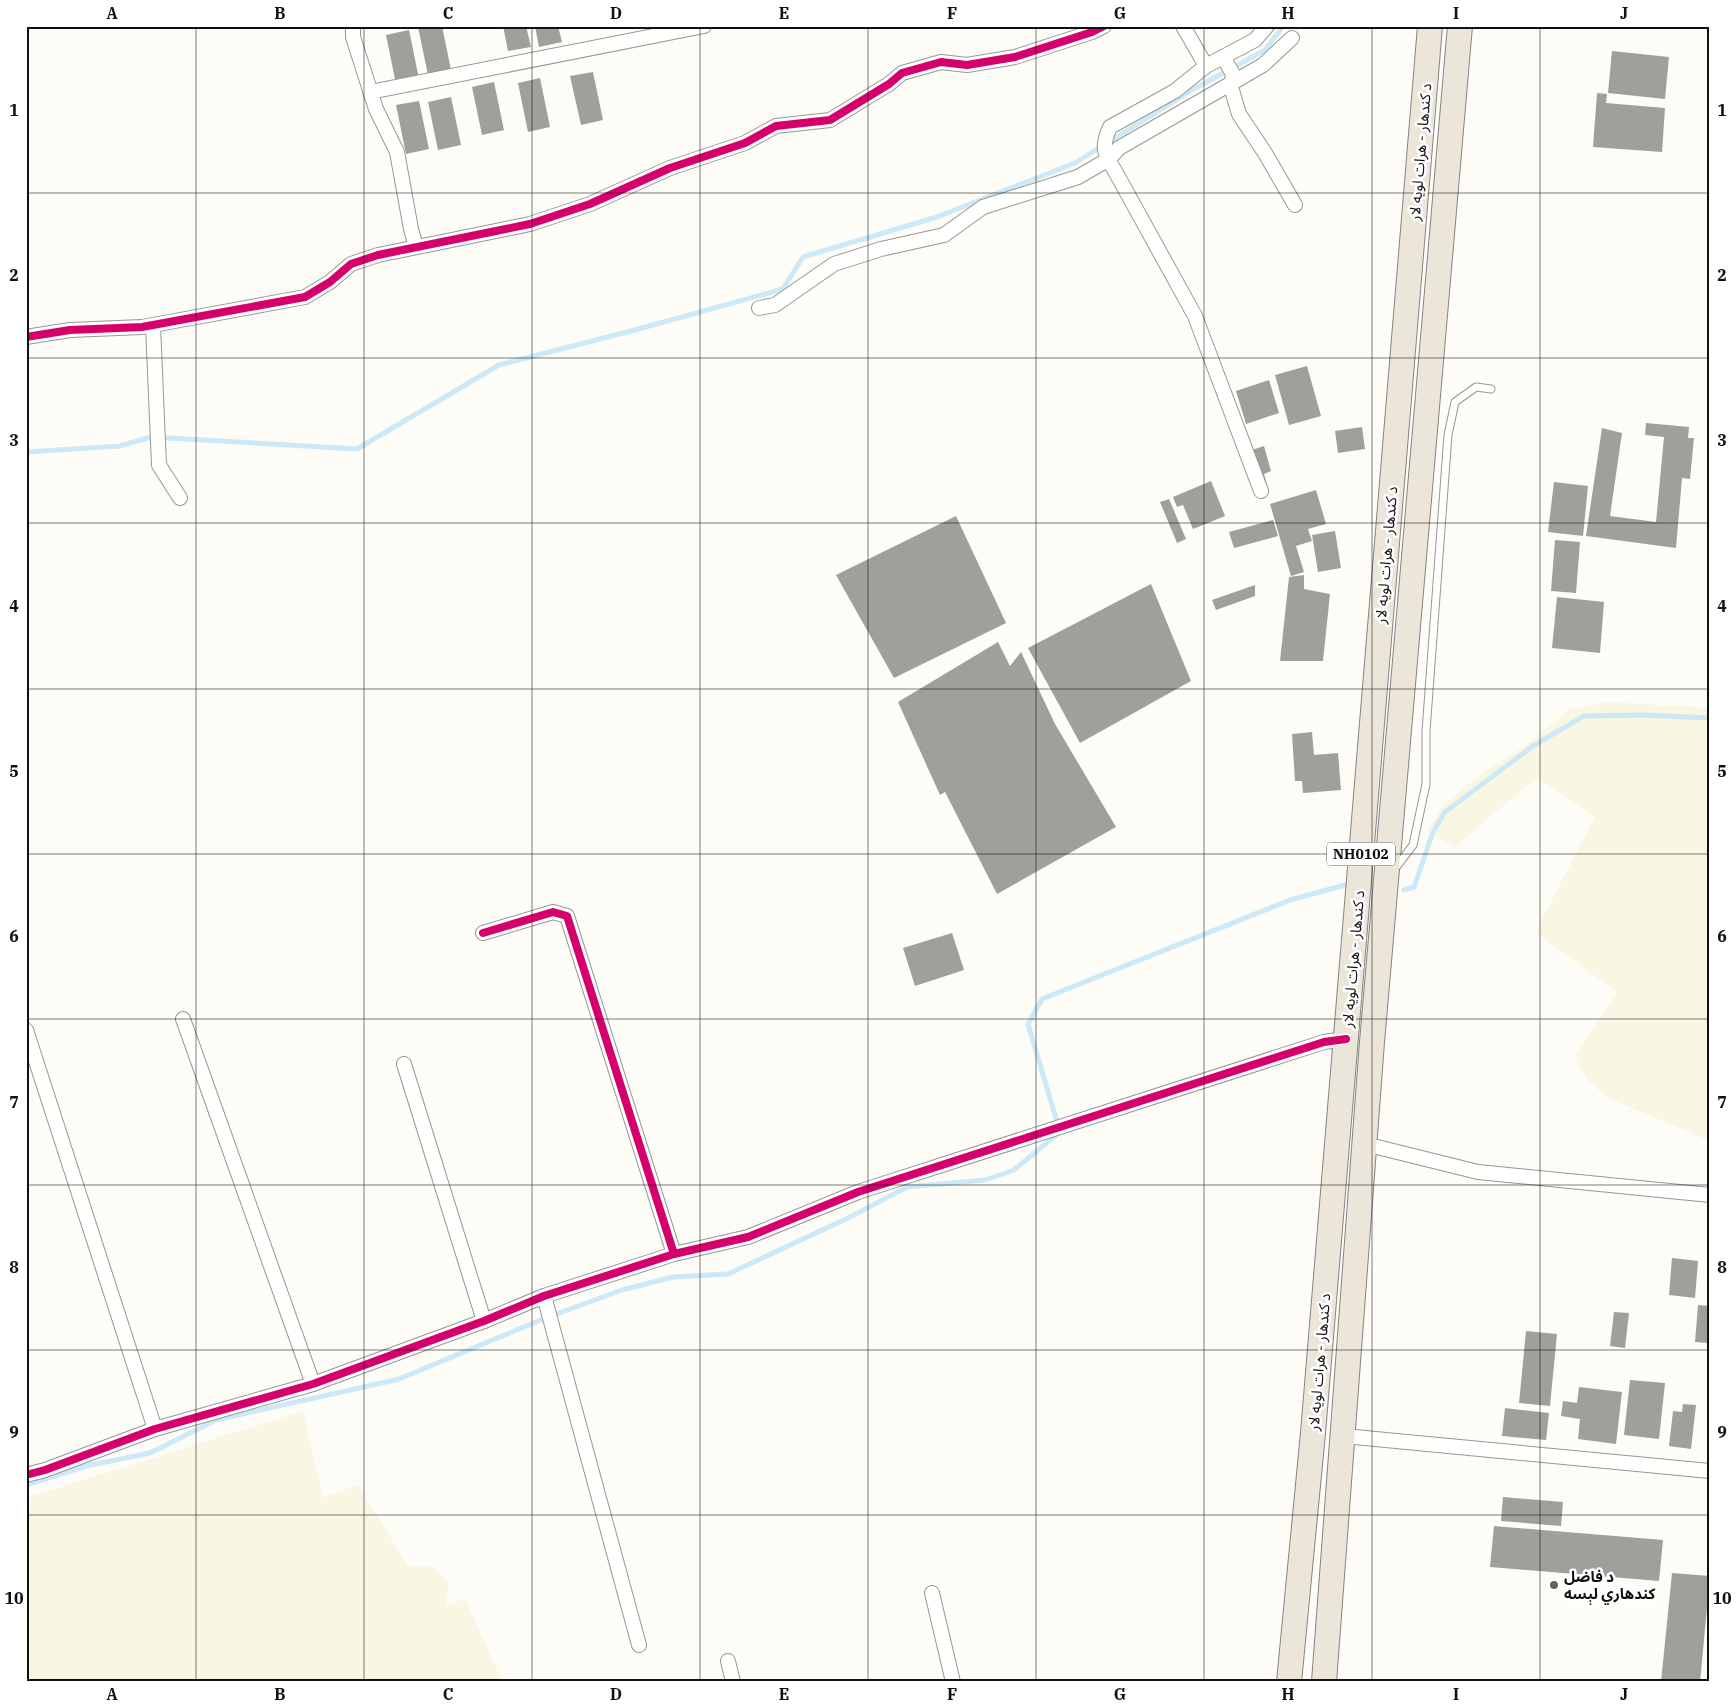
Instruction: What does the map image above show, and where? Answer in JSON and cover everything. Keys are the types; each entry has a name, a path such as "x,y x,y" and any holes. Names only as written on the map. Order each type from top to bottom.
{"highway":[{"name":"د کندهار - هرات لويه لار","path":"1289,1682 1346,1039 1430,26"},
{"name":"د کندهار - هرات لويه لار","path":"1324,1682 1344,1436 1372,1042 1460,26"},
{"path":"1400,387 1428,388"},
{"path":"1346,1039 1372,1042"},
{"path":"1303,1539 1335,1540"}],"street":[{"path":"353,26 353,37 370,92 376,109 397,152 414,240"},
{"path":"370,92 704,26"},
{"path":"26,337 70,330 153,326 305,297 330,282 351,264 414,240 530,224 590,204 670,168 745,143 776,126 830,120 889,84 902,73 941,62 967,65 1015,57 1092,32 1104,26"},
{"path":"1183,26 1206,66"},
{"path":"759,308 774,305 834,264 881,249 944,236 983,207 1078,177 1228,69 1267,26"},
{"path":"1260,490 1195,316 1106,158 1105,138 1110,127 1175,91 1206,66 1228,69 1262,65 1292,38"},
{"path":"1228,69 1239,114 1265,153 1295,205"},
{"path":"153,326 160,465 180,498"},
{"path":"483,933 554,912 567,916 674,1254"},
{"path":"183,1019 313,1384"},
{"path":"26,1030 155,1429"},
{"path":"26,1475 45,1470 155,1429 313,1384 674,1254 748,1237 858,1192 1314,1045 1346,1039"},
{"path":"404,1064 484,1321"},
{"path":"1365,1144 1478,1172 1710,1195"},
{"path":"545,1302 639,1645"},
{"path":"1344,1436 1710,1471"},
{"path":"932,1593 953,1682"},
{"path":"728,1661 733,1682"}],"lane":[{"path":"1386,881 1413,844 1426,784 1426,731 1448,435 1456,402 1476,388 1491,389"}],"shaded area":[{"path":"1609,702 1710,708 1710,1141 1606,1097 1587,1079 1574,1056 1617,992 1535,932 1595,817 1558,791 1535,779 1455,847 1427,832 1443,805 1482,774 1520,749 1570,709"},
{"path":"303,1411 323,1498 358,1484 408,1566 432,1567 449,1581 446,1605 465,1599 503,1682 26,1682 26,1498"}],"building":[{"path":"442,26 451,70 428,75 418,27"},
{"path":"503,26 526,26 531,47 508,51"},
{"path":"535,26 558,26 562,42 539,47"},
{"path":"409,30 419,79 396,84 386,35"},
{"path":"1612,51 1669,57 1665,99 1608,93"},
{"path":"593,72 603,120 581,125 570,76"},
{"path":"540,78 550,127 528,132 518,83"},
{"path":"494,82 504,130 482,135 472,87"},
{"path":"1597,93 1607,94 1606,103 1665,108 1662,152 1593,147"},
{"path":"451,97 461,145 438,150 428,102"},
{"path":"419,101 429,149 406,154 396,105"},
{"path":"1307,366 1321,416 1289,425 1275,375"},
{"path":"1269,380 1279,413 1246,424 1236,391"},
{"path":"1646,423 1689,427 1688,438 1694,438 1690,479 1682,478 1676,548 1586,536 1602,428 1622,433 1610,516 1656,522 1664,437 1645,435"},
{"path":"1362,427 1365,449 1338,453 1335,431"},
{"path":"1264,446 1271,471 1264,474 1267,485 1261,487 1249,451"},
{"path":"1211,481 1225,516 1193,529 1183,505 1177,507 1173,497"},
{"path":"1554,482 1588,486 1583,536 1548,532"},
{"path":"1316,490 1326,524 1308,529 1312,541 1296,546 1304,572 1291,576 1270,504"},
{"path":"1169,499 1186,539 1177,543 1160,502"},
{"path":"956,516 1006,623 894,678 836,575"},
{"path":"1273,520 1278,536 1234,548 1229,532"},
{"path":"1335,531 1341,568 1318,572 1312,535"},
{"path":"1555,540 1580,542 1576,593 1551,591"},
{"path":"1304,575 1304,589 1330,594 1323,661 1280,661 1289,577"},
{"path":"1151,584 1191,681 1080,743 1028,648"},
{"path":"1255,585 1255,596 1216,610 1212,600"},
{"path":"1557,597 1604,602 1600,653 1552,648"},
{"path":"998,642 1010,666 1021,652 1055,724 1116,827 997,894 945,792 940,795 898,702"},
{"path":"1312,732 1314,755 1338,753 1341,790 1303,793 1302,781 1295,781 1292,734"},
{"path":"952,933 964,970 915,986 903,948"},
{"path":"1672,1258 1698,1261 1695,1298 1669,1295"},
{"path":"1698,1305 1710,1306 1710,1351 1708,1350 1708,1343 1695,1342"},
{"path":"1614,1312 1629,1313 1625,1348 1610,1346"},
{"path":"1526,1331 1557,1334 1550,1406 1519,1403"},
{"path":"1630,1380 1665,1383 1659,1439 1624,1435"},
{"path":"1579,1387 1622,1392 1616,1444 1578,1439 1580,1419 1561,1416 1563,1401 1577,1403"},
{"path":"1683,1404 1696,1405 1691,1449 1669,1446 1673,1411 1682,1412"},
{"path":"1505,1408 1549,1413 1546,1440 1502,1436"},
{"path":"1503,1497 1563,1502 1561,1526 1501,1521"},
{"path":"1494,1526 1663,1540 1659,1581 1490,1567"},
{"path":"1672,1573 1710,1576 1700,1682 1661,1682"}],"waterway":[{"path":"26,452 120,446 151,437 357,449 499,365 783,289 803,257 937,217 1075,163 1192,90 1265,50 1283,26"},
{"path":"1404,890 1414,887 1433,832 1445,812 1533,746 1584,716 1643,715 1710,718"},
{"path":"26,1485 86,1466 150,1453 216,1420 399,1379 548,1317 622,1290 673,1277 728,1274 848,1218 907,1187 985,1180 1014,1170 1060,1132 1028,1024 1042,999 1290,900 1345,885"}],"cycle path":[{"path":"26,337 70,330 142,327 305,297 330,282 351,264 378,255 530,224 590,204 670,168 745,143 776,126 830,120 889,84 902,73 941,62 967,65 1015,57 1092,32 1104,26"},
{"path":"483,933 553,912 567,916 674,1254"},
{"path":"26,1475 45,1470 155,1429 313,1384 484,1321 544,1296 674,1254 748,1237 858,1192 1324,1042 1346,1039"}],"place":[{"name":"د فاضل کندهاري لېسه","path":"1554,1585"}]}
